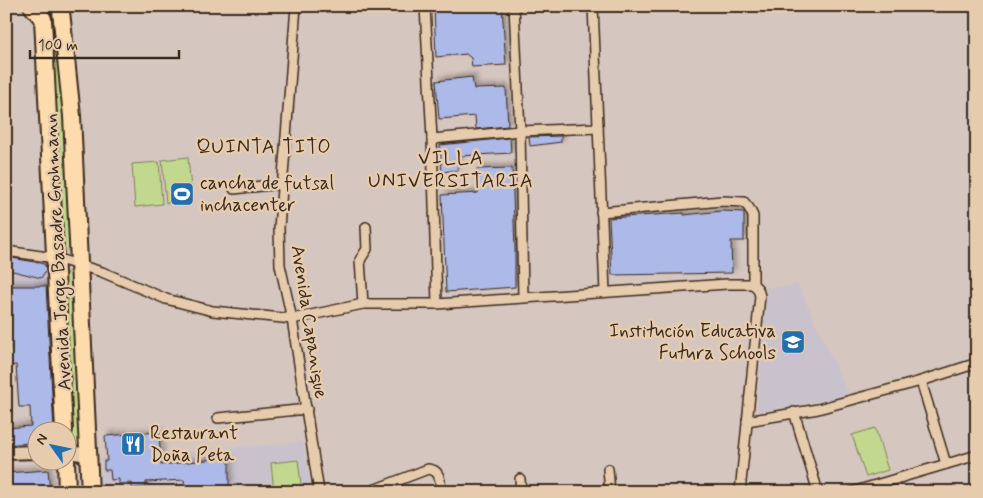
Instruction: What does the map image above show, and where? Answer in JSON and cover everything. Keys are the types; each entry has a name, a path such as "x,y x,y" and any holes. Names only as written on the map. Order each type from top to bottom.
{"highway":[{"name":"Avenida Jorge Basadre Grohmann","path":"32,6 42,13 63,420"},
{"name":"Avenida Jorge Basadre Grohmann","path":"60,8 72,116 90,492"},
{"path":"66,470 67,492"}],"street":[{"name":"Avenida Capanique","path":"296,6 279,228 280,265 292,319 319,492"},
{"path":"425,6 438,304"},
{"path":"514,6 520,131 524,297"},
{"path":"593,6 605,292"},
{"path":"432,139 520,131 598,128"},
{"path":"234,189 282,184"},
{"path":"601,212 722,201 744,202 749,208 752,216 753,284 758,289 760,296 740,492"},
{"path":"363,304 360,260 367,249 366,227"},
{"path":"6,251 55,258 102,272 166,299 212,311 292,319 363,304 438,304 727,284 753,284"},
{"path":"747,421 818,409 921,381 971,364 977,366"},
{"path":"921,381 946,464"},
{"path":"218,418 307,409"},
{"path":"794,412 818,492"},
{"path":"6,453 28,452"},
{"path":"78,454 88,455"},
{"path":"852,492 866,490 977,455"},
{"path":"368,492 428,469 438,473 441,492"},
{"path":"608,469 610,492"},
{"path":"520,479 521,492"}],"shaded area":[{"path":"6,256 45,258 48,306 6,313"},
{"name":"Institución Educativa Futura Schools","path":"798,285 849,396 760,412 757,410 767,288"},
{"path":"303,442 311,492 102,492 101,458"}],"green space":[{"path":"52,17 57,21 68,139 72,249 68,251 64,248 58,138 48,24 48,19"},
{"path":"188,157 192,200 166,203 162,160"},
{"path":"159,162 162,204 135,207 132,164"},
{"path":"69,271 74,275 81,446 78,448 78,420 72,420 65,275"},
{"path":"875,428 888,470 866,477 852,435"},
{"path":"298,460 302,492 274,492 271,463"}],"building":[{"path":"434,6 502,6 506,65 472,67 471,58 466,54 436,57"},
{"path":"472,77 474,89 506,88 508,126 476,129 475,116 439,119 436,81"},
{"path":"561,136 561,142 530,146 529,137"},
{"path":"509,138 511,153 458,156 458,170 442,172 440,145"},
{"path":"512,168 515,287 446,292 442,195 478,193 477,169"},
{"path":"722,211 744,212 744,241 731,241 732,273 612,275 609,218 684,213 684,215"},
{"path":"6,257 41,263 45,265 46,270 41,278 6,271"},
{"path":"6,286 46,286 53,420 31,420 30,407 19,407 16,365 6,366 6,349 10,349"},
{"path":"28,426 28,443 6,445 6,428"},
{"path":"159,432 161,465 224,458 229,462 229,486 225,486 225,492 188,492 184,480 146,482 146,487 132,488 132,483 119,484 119,479 111,480 110,470 104,470 104,461 107,461 105,436"},
{"path":"48,470 50,492 34,492 34,488 6,490 6,473"}],"place":[{"name":"cancha de futsal inchacenter","path":"182,194"},
{"name":"Institución Educativa Futura Schools","path":"793,342"},
{"name":"Restaurant Doña Peta","path":"133,444"}],"district":[{"name":"QUINTA TITO","path":"264,147"},
{"name":"VILLA UNIVERSITARIA","path":"451,170"}]}
